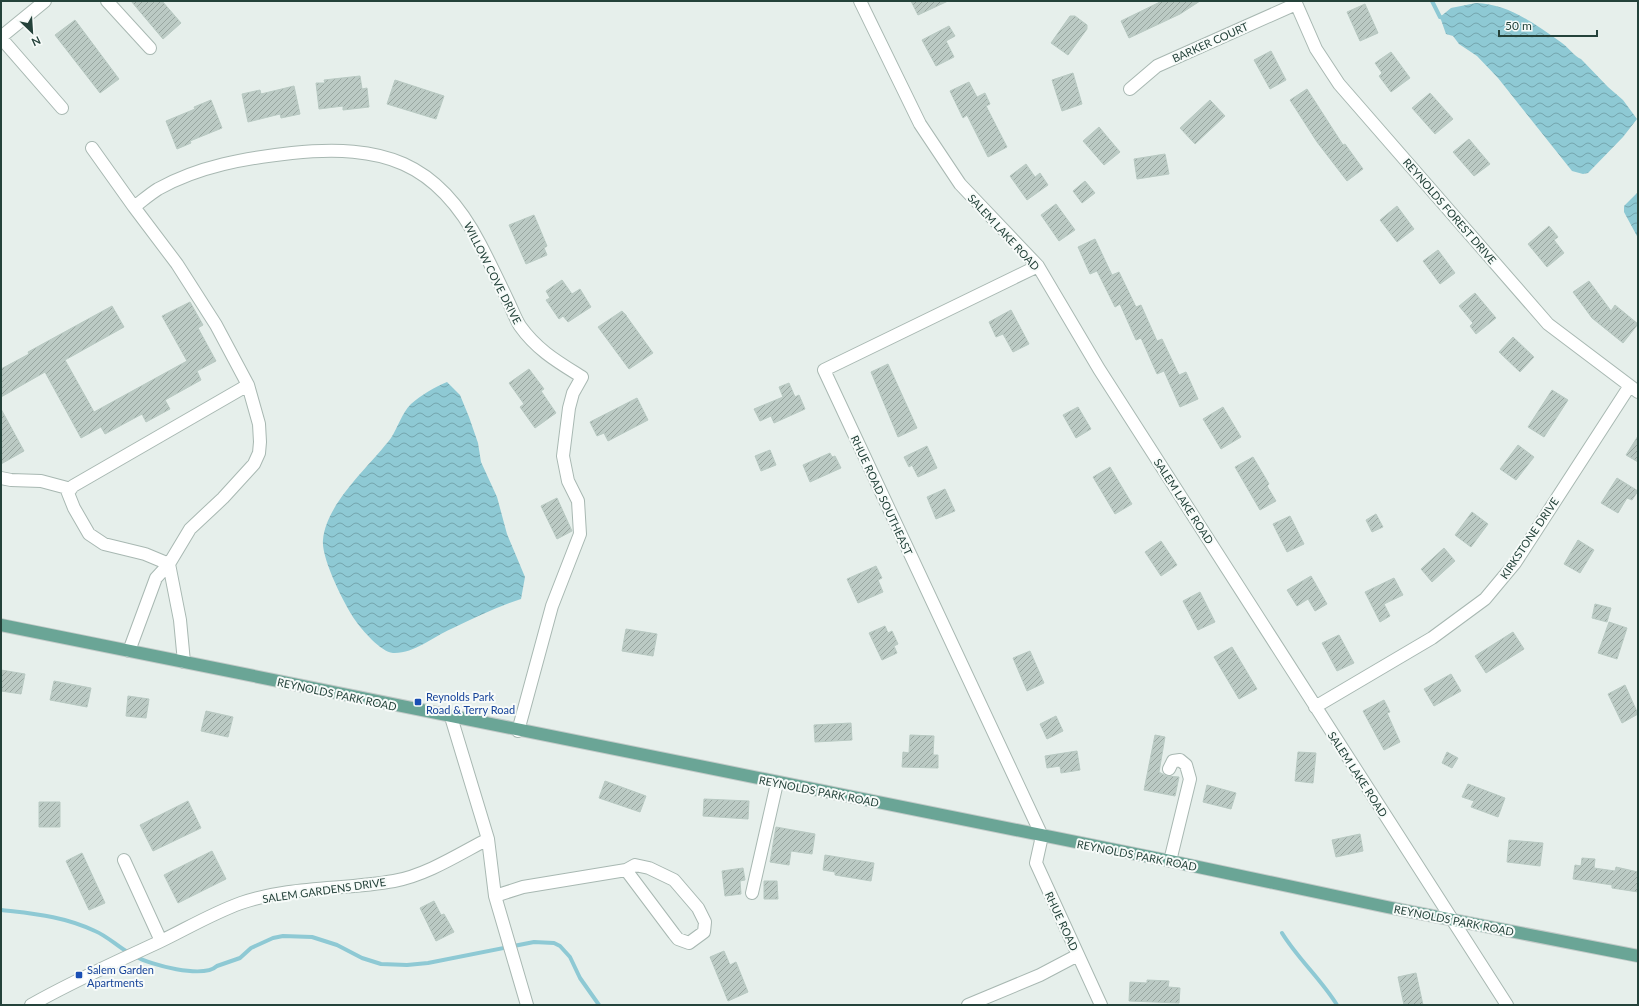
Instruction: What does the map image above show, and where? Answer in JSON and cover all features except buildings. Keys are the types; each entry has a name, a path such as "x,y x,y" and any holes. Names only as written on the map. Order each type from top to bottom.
{"main road":[{"name":"REYNOLDS PARK ROAD","path":"1,626 1170,861 1451,920 1638,956"}],"street":[{"path":"45,1 1,37 62,108"},
{"path":"107,1 150,48"},
{"name":"SALEM LAKE ROAD","path":"860,1 920,124 960,184 1038,266 1099,369 1451,920 1507,1005"},
{"name":"BARKER COURT","path":"1130,89 1157,66 1295,3"},
{"name":"REYNOLDS FOREST DRIVE","path":"1295,3 1316,49 1339,84 1548,324 1634,389"},
{"path":"92,148 185,276 216,325 248,385 258,424 260,442 257,458 242,478 190,529 169,564 156,578 129,651"},
{"name":"WILLOW COVE DRIVE","path":"134,207 158,189 187,177 237,161 266,156 314,151 338,151 368,154 408,165 438,185 462,212 480,243 520,325 547,356 582,377 573,394 569,408 564,456 568,480 578,500 580,534 552,606 518,730"},
{"name":"RHUE ROAD SOUTHEAST","path":"1038,266 824,370 1042,836"},
{"path":"169,564 145,554 104,544 89,534 74,508 68,493 72,486 248,385"},
{"name":"KIRKSTONE DRIVE","path":"1315,707 1432,638 1485,599 1515,563 1634,389"},
{"path":"1,478 11,480 41,481 71,489"},
{"path":"169,564 180,620 184,662"},
{"path":"451,717 488,839 495,896 527,1005"},
{"path":"1169,769 1173,761 1180,760 1186,764 1190,779 1170,861"},
{"path":"752,893 777,782"},
{"name":"RHUE ROAD","path":"1042,836 1036,863 1101,1005"},
{"name":"SALEM GARDENS DRIVE","path":"32,1005 59,989 214,915 248,901 292,892 396,881 428,869 488,839"},
{"path":"124,860 161,941"},
{"path":"495,896 523,886 626,870 635,865 649,868 674,880 698,908 705,922 704,932 689,943 678,939 656,913 626,870"},
{"path":"968,1005 1040,975 1078,955"}],"water":[{"path":"1476,3 1488,4 1511,11 1532,22 1562,43 1581,59 1623,100 1637,119 1623,137 1588,173 1583,174 1572,171 1498,78 1477,56 1459,44 1453,36 1446,34 1440,17 1451,8"},
{"path":"1638,192 1638,238 1624,212 1624,206"},
{"path":"447,382 460,395 469,417 478,443 481,462 497,497 507,534 525,577 521,599 444,632 408,651 400,653 388,652 367,635 350,613 329,569 323,548 326,526 340,499 391,438 411,404 424,394"}],"waterway":[{"path":"1432,1 1440,17 1444,18"},
{"path":"1,910 49,916 72,922 99,933 129,953"},
{"path":"1282,933 1295,952 1324,986 1337,1005"},
{"path":"135,956 142,960 164,967 189,971 210,970 240,958 251,948 273,938 283,936 312,937 337,945 362,958 381,964 407,965 428,963 534,942 554,943 560,946 570,957 580,978 599,1005"}],"place":[{"name":"Reynolds Park Road & Terry Road","path":"418,702"},
{"name":"Salem Garden Apartments","path":"79,975"}]}
